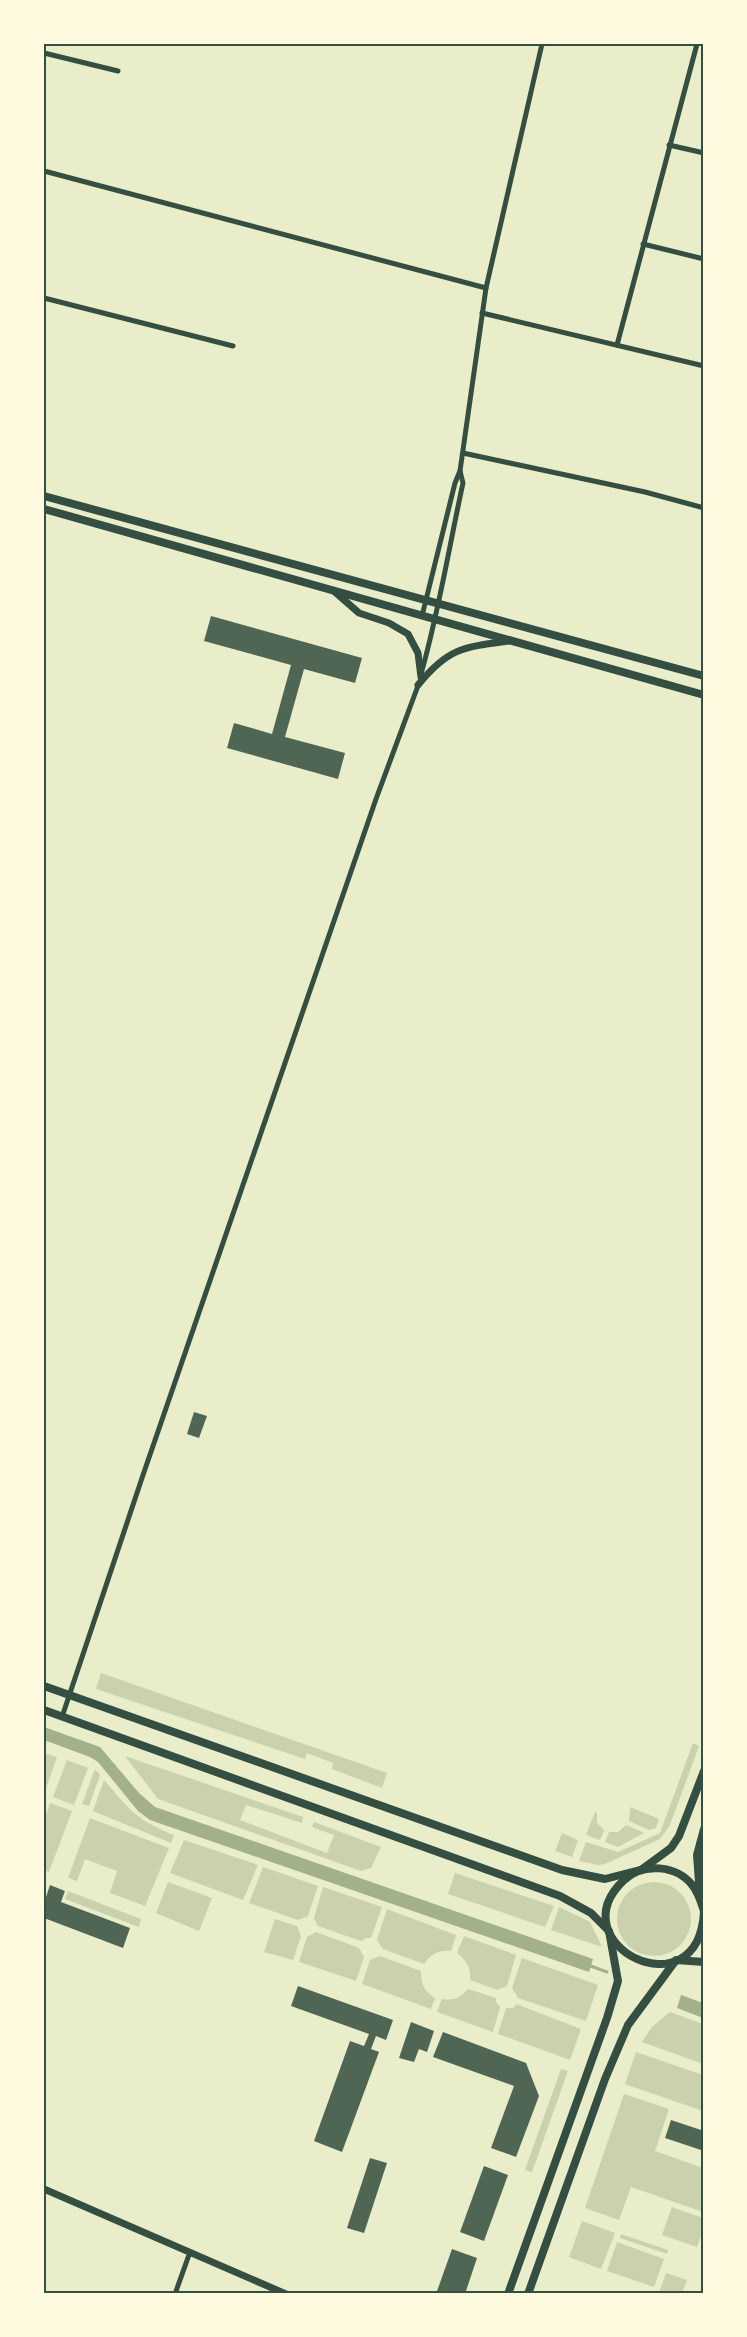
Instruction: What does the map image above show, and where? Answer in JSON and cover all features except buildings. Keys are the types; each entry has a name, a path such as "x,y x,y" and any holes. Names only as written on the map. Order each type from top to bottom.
{"main road":[{"path":"44,496 704,676"},
{"path":"44,510 704,695"},
{"path":"44,1686 562,1870 605,1879 654,1868 675,1872 692,1885 702,1899"},
{"path":"44,1710 560,1896 591,1912 609,1931 616,1946 628,1957 644,1963 660,1965 676,1960 688,1952 697,1940 703,1926 704,1912 697,1855 704,1829"},
{"path":"508,2294 607,2018 618,1981 609,1931 608,1909 615,1888 626,1877 671,1848 680,1836 704,1771"},
{"path":"676,1960 704,1962"},
{"path":"528,2294 605,2079 628,2025 676,1960"}],"street":[{"path":"422,616 460,471 486,288 542,44"},
{"path":"617,345 697,44"},
{"path":"44,53 118,71"},
{"path":"669,145 704,153"},
{"path":"44,171 486,288"},
{"path":"643,244 704,259"},
{"path":"44,298 233,346"},
{"path":"482,313 704,366"},
{"path":"463,453 645,492 704,508"},
{"path":"62,1717 142,1475 419,681 436,620 463,483 460,471"},
{"path":"333,590 359,613 389,623 408,634 418,653 419,681"},
{"path":"419,681 434,665 452,652 470,646 512,641"},
{"path":"44,2189 286,2294"},
{"path":"175,2294 190,2252"}],"shaded area":[{"path":"101,1673 387,1773 382,1788 332,1769 333,1763 307,1753 305,1759 96,1689"},
{"path":"44,1727 100,1747 139,1793 155,1807 593,1959 589,1972 150,1820 138,1811 98,1762 44,1740"},
{"path":"693,1743 699,1746 670,1825 660,1839 605,1864 579,1861 586,1842 618,1852 660,1833"},
{"path":"44,1753 57,1757 44,1794"},
{"path":"125,1756 303,1817 302,1823 246,1805 240,1820 327,1853 334,1835 312,1827 314,1822 381,1847 371,1868 361,1871 158,1799"},
{"path":"67,1760 88,1768 74,1805 53,1797"},
{"path":"95,1769 100,1775 89,1806 82,1804"},
{"path":"104,1780 134,1813 174,1835 171,1843 93,1811"},
{"path":"50,1803 72,1811 49,1872 44,1870 44,1821"},
{"path":"630,1807 659,1819 656,1828 649,1830 629,1821"},
{"path":"595,1812 597,1823 604,1830 600,1840 586,1835"},
{"path":"90,1818 169,1848 145,1906 110,1893 117,1871 85,1859 77,1881 68,1878"},
{"path":"626,1825 644,1833 618,1847 605,1842 609,1832 618,1832"},
{"path":"562,1833 578,1840 572,1857 555,1851"},
{"path":"184,1840 258,1865 243,1900 170,1873"},
{"path":"263,1867 318,1886 308,1916 298,1920 249,1903"},
{"path":"455,1873 554,1906 545,1927 448,1894"},
{"path":"168,1882 212,1898 199,1931 156,1913"},
{"path":"661,1882 681,1892 689,1905 691,1919 689,1933 681,1946 668,1954 647,1956 627,1946 619,1933 617,1912 627,1892 640,1884"},
{"path":"323,1887 382,1907 371,1938 361,1941 318,1926 314,1918"},
{"path":"68,1891 141,1919 139,1927 65,1899"},
{"path":"559,1907 590,1922 602,1947 551,1930"},
{"path":"387,1909 456,1935 451,1951 436,1953 424,1964 383,1949 377,1940"},
{"path":"275,1919 297,1926 301,1936 293,1960 264,1952"},
{"path":"316,1932 359,1948 364,1957 356,1981 299,1962 307,1937"},
{"path":"464,1936 516,1955 507,1986 497,1990 470,1980 468,1965 457,1953"},
{"path":"380,1956 421,1971 424,1987 435,1998 431,2009 362,1984 370,1960"},
{"path":"522,1958 598,1985 586,2021 518,1998 512,1988"},
{"path":"468,1989 496,1998 500,2007 493,2032 437,2012 442,1999 457,1998"},
{"path":"681,1995 703,2003 703,2018 677,2008"},
{"path":"516,2004 581,2029 570,2060 498,2034 506,2008 513,2008"},
{"path":"670,2012 703,2024 703,2064 642,2042 652,2027"},
{"path":"636,2052 703,2075 703,2111 625,2084"},
{"path":"561,2069 568,2071 532,2172 525,2170"},
{"path":"624,2094 669,2109 655,2151 703,2168 703,2212 631,2187 619,2220 585,2208"},
{"path":"672,2207 703,2218 703,2230 697,2247 662,2235"},
{"path":"582,2221 615,2233 601,2269 569,2257"},
{"path":"621,2234 668,2250 667,2254 620,2238"},
{"path":"617,2242 664,2259 654,2287 607,2271"},
{"path":"666,2273 687,2280 682,2293 659,2293"}],"waterway":[{"path":"588,1965 607,1972"}]}
